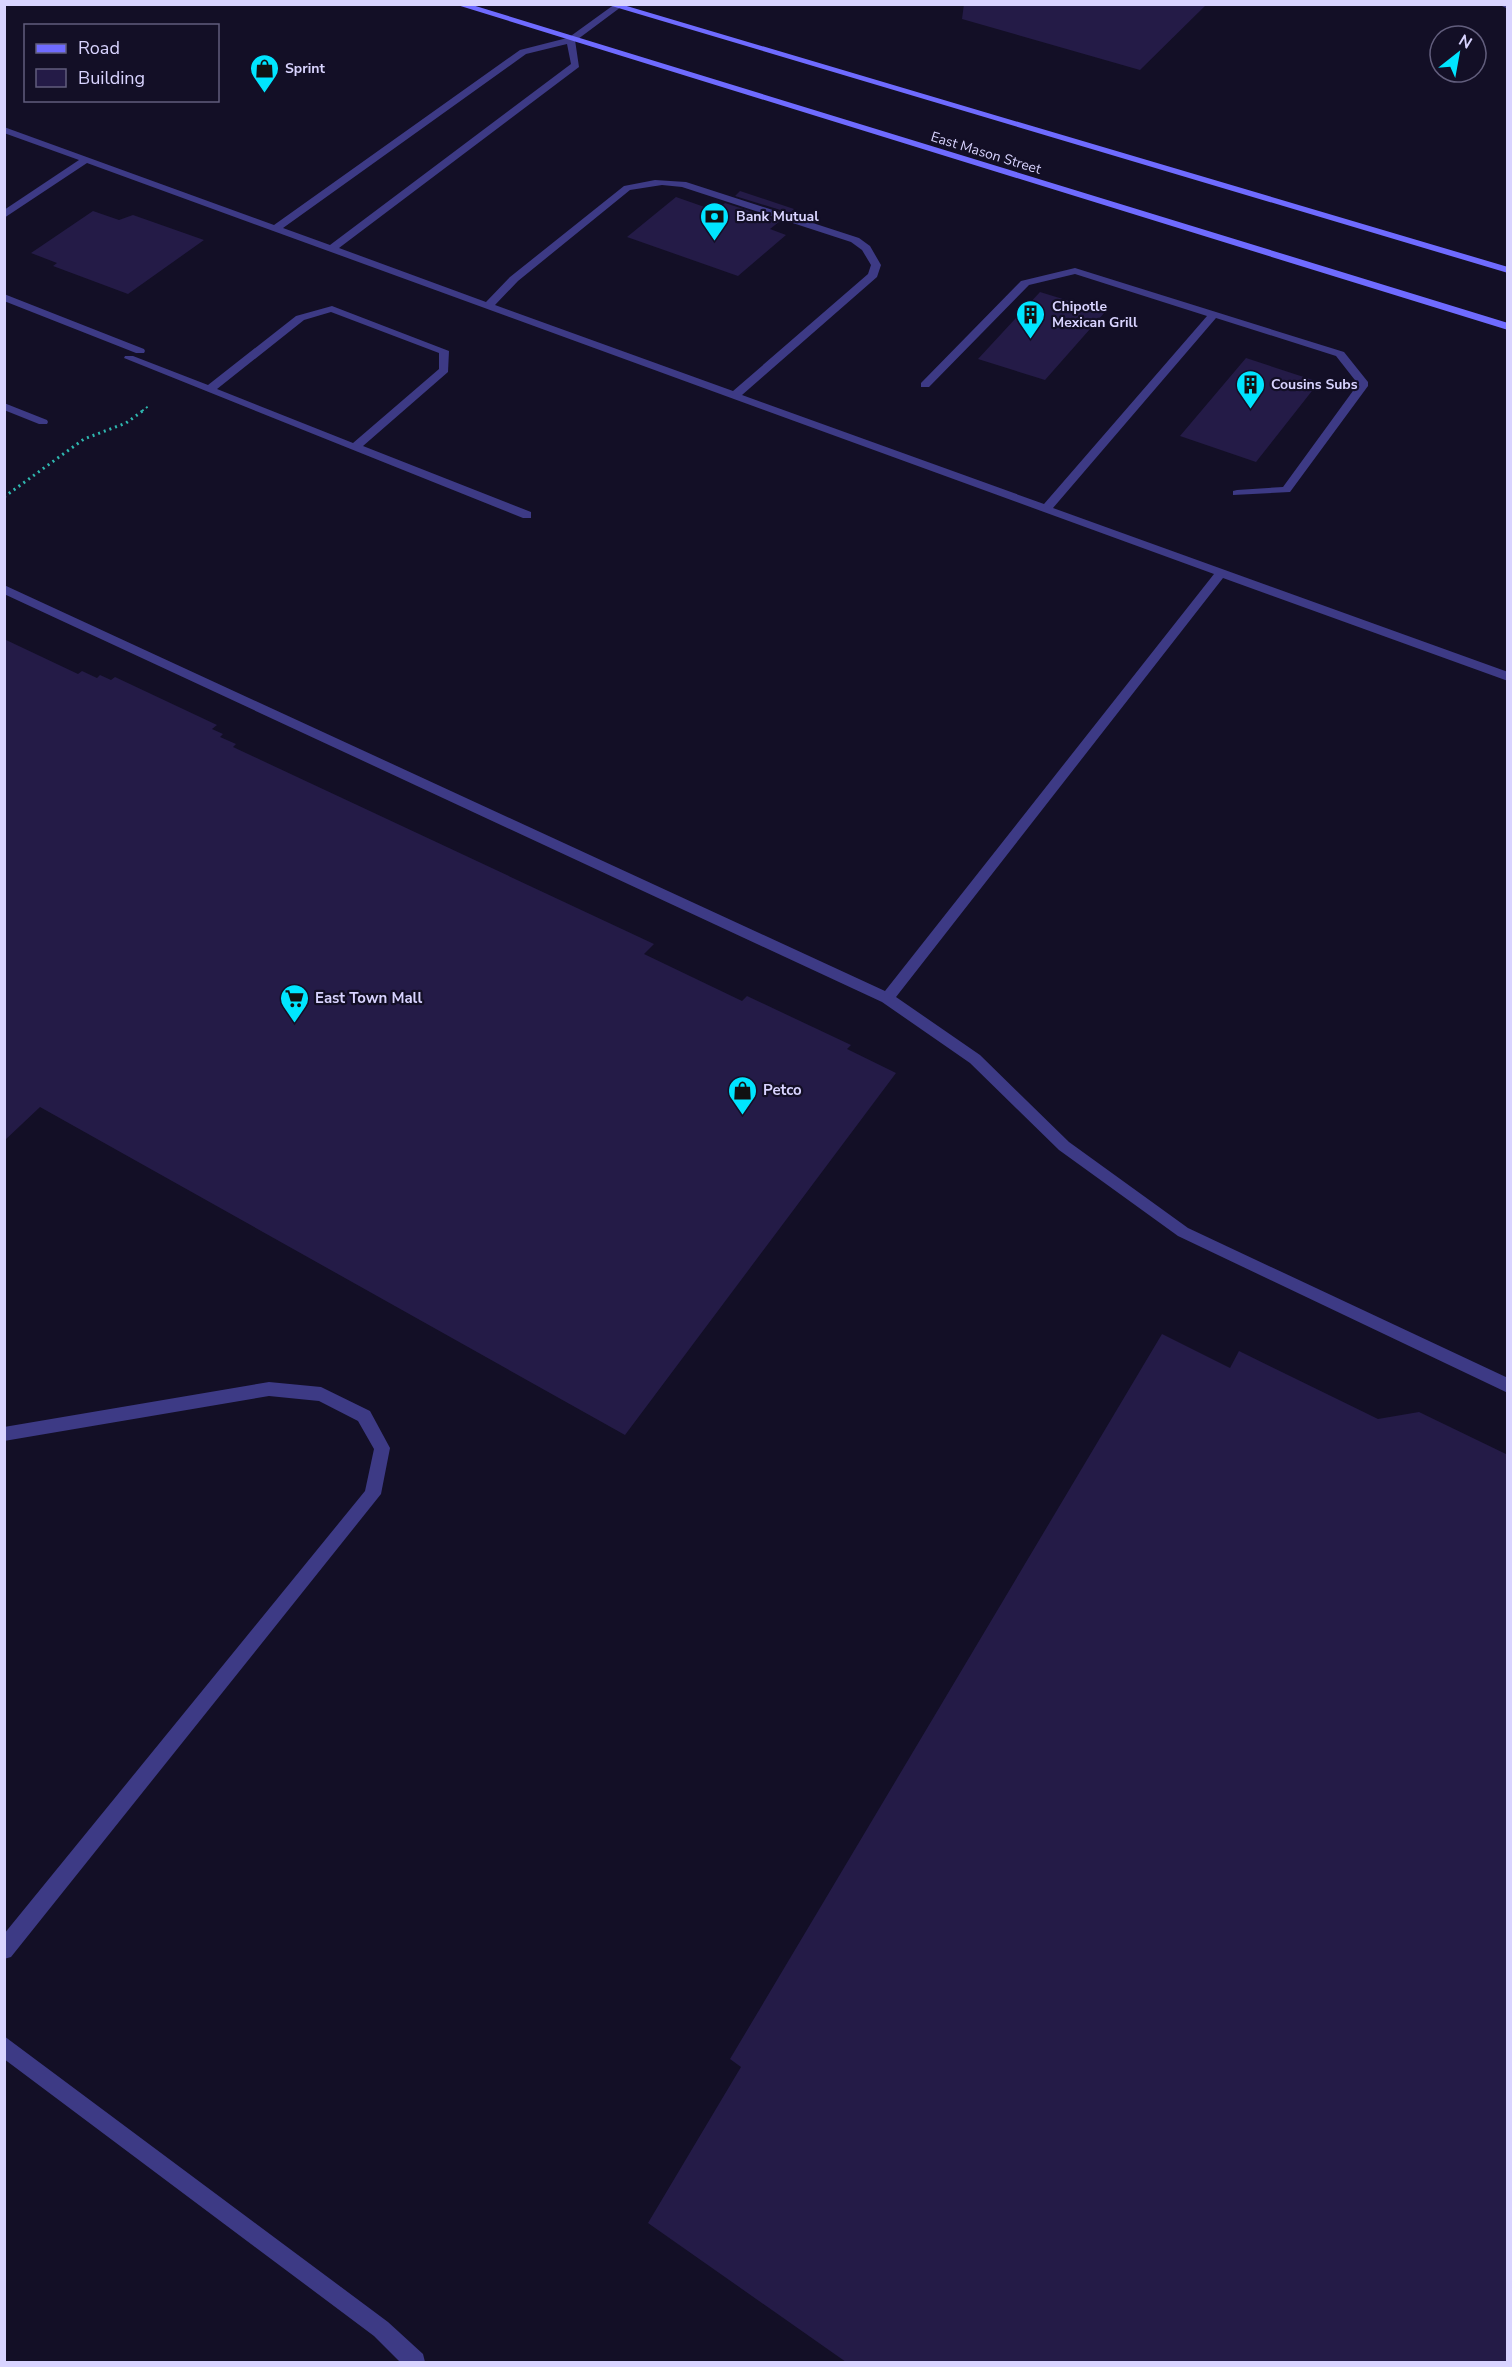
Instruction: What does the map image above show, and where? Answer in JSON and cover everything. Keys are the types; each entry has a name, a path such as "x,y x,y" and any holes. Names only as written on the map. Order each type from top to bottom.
{"main road":[{"name":"East Mason Street","path":"458,4 1508,327"},
{"path":"616,5 1508,270"}],"street":[{"path":"1502,4 1508,6"},
{"path":"276,228 523,52 571,40 616,5"},
{"path":"333,248 576,65 571,40"},
{"path":"4,130 1508,677"},
{"path":"4,214 87,159"},
{"path":"489,305 514,279 627,188 639,184 682,183 855,240 866,248 876,265 873,275 735,395"},
{"path":"925,385 1025,283 1075,271 1340,354 1364,384 1286,490 1237,493"},
{"path":"4,297 140,351"},
{"path":"209,390 300,318 332,309 444,351 444,370 355,447"},
{"path":"1046,509 1214,314"},
{"path":"129,358 527,515"},
{"path":"4,406 43,422"},
{"path":"887,998 1221,573"},
{"path":"4,589 887,998 975,1059 1064,1146 1183,1232 1508,1386"},
{"path":"4,1434 269,1389 321,1394 364,1416 382,1448 373,1494 4,1950"},
{"path":"4,2046 381,2329 415,2362"}],"building":[{"path":"964,4 1207,4 1140,70 962,19"},
{"path":"740,191 794,209 790,213 735,196"},
{"path":"676,197 716,211 725,203 780,221 770,229 786,235 738,276 627,237"},
{"path":"93,211 119,220 133,215 204,240 128,294 53,266 57,263 31,253"},
{"name":"Chipotle Mexican Grill","path":"1040,292 1105,312 1045,380 978,359"},
{"name":"Cousins Subs","path":"1246,358 1319,382 1256,462 1180,436"},
{"name":"East Town Mall","path":"4,639 78,674 82,671 97,678 100,675 111,680 115,677 217,725 212,729 223,734 220,737 236,744 233,747 654,944 644,954 742,1001 747,996 851,1045 847,1049 896,1073 625,1435 40,1107 4,1141"},
{"path":"1162,1334 1230,1368 1239,1351 1378,1419 1419,1412 1508,1455 1508,2362 846,2362 648,2223 741,2067 730,2059"}],"place":[{"name":"Sprint","path":"264,94"},
{"name":"Bank Mutual","path":"715,242"},
{"name":"Chipotle Mexican Grill","path":"1031,340"},
{"name":"Cousins Subs","path":"1250,410"},
{"name":"East Town Mall","path":"294,1024"},
{"name":"Petco","path":"742,1116"}]}
